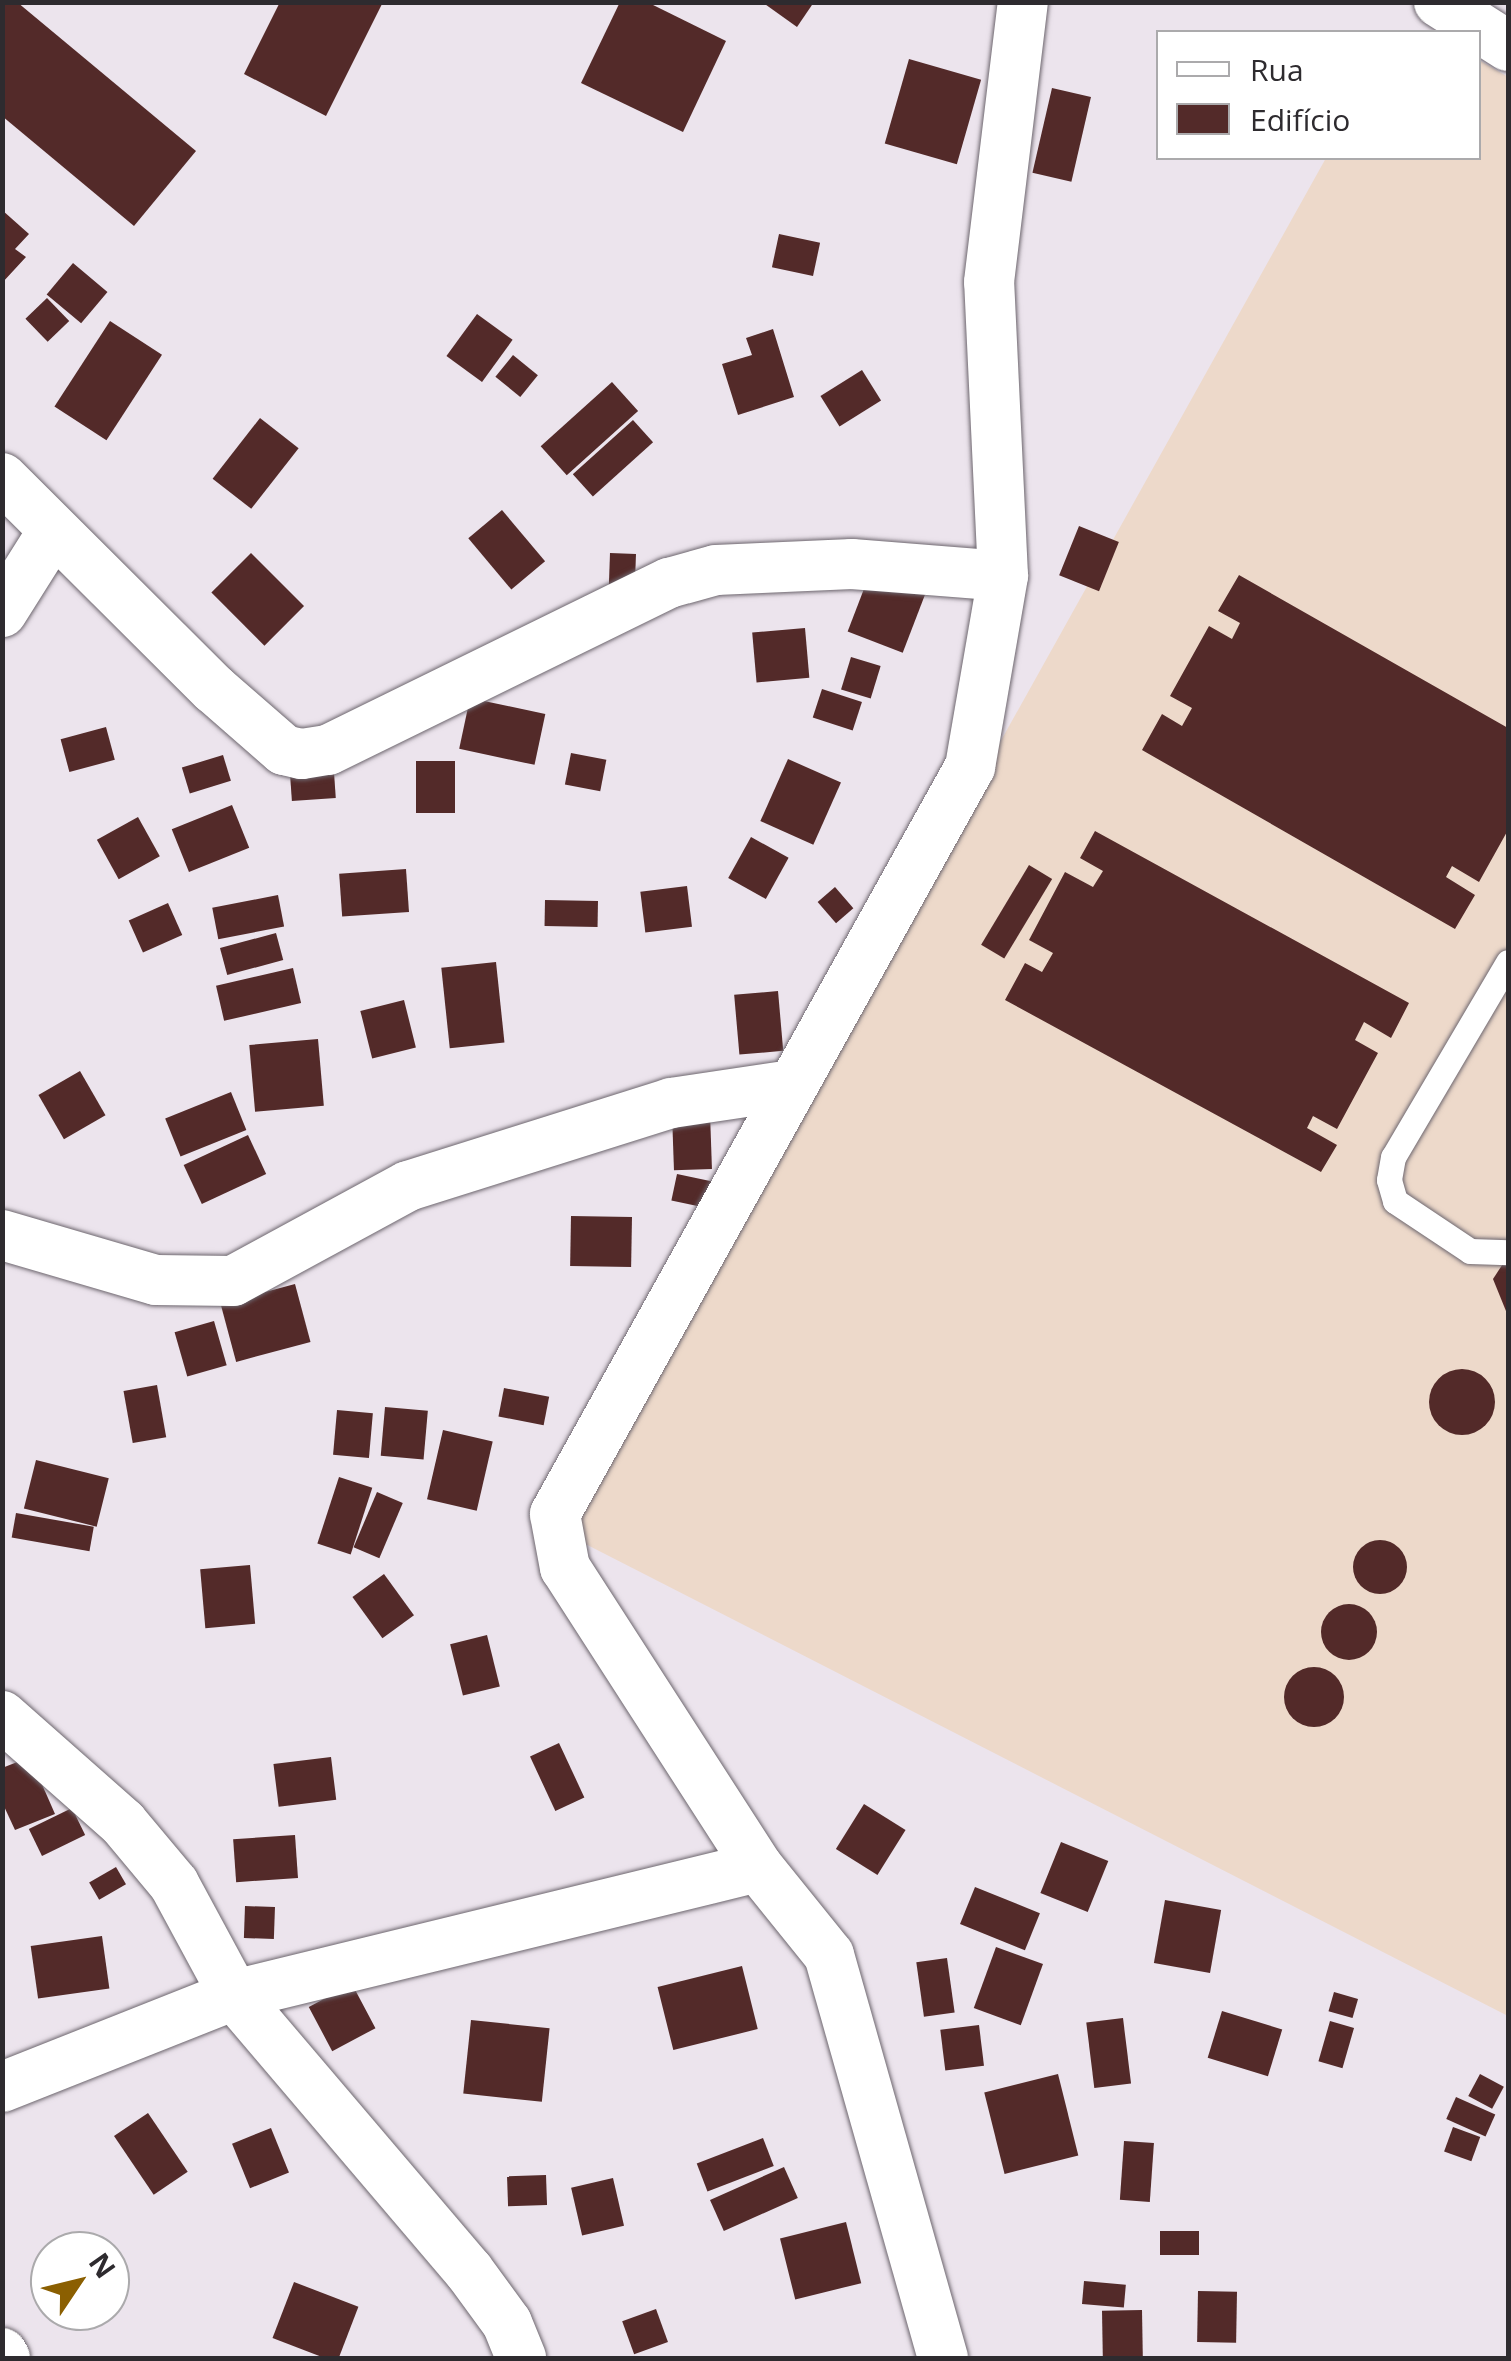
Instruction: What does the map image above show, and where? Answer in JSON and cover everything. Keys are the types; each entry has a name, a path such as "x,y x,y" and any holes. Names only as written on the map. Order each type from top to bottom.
{"street":[{"path":"944,2358 829,1955 758,1867 565,1568 553,1533 555,1514 970,767 1003,576 989,282 1023,2"},
{"path":"1455,7 1508,46"},
{"path":"2,478 214,689 284,750 302,754 328,750 669,583 716,570 852,564 1003,576"},
{"path":"2,612 53,531"},
{"path":"2,1235 156,1280 233,1282 408,1186 671,1103 791,1085"},
{"path":"2,1716 123,1823 174,1884 234,1995 469,2271 508,2323 522,2358"},
{"path":"2,2087 234,1995 758,1867"}],"lane":[{"path":"1508,962 1394,1158 1390,1180 1395,1200 1470,1251 1508,1252"}],"shaded area":[{"path":"1481,61 1508,77 1508,2016 560,1531 1325,160 1481,160"}],"building":[{"path":"2,2 17,2 196,151 134,226 2,116"},
{"path":"280,2 383,2 326,116 244,74"},
{"path":"620,2 647,2 726,41 683,132 581,83"},
{"path":"762,2 814,2 797,27"},
{"path":"909,59 981,80 957,164 885,144"},
{"path":"1052,88 1091,97 1071,182 1032,173"},
{"path":"2,210 29,234 15,249 26,257 2,283"},
{"path":"779,234 820,243 813,276 772,267"},
{"path":"73,263 107,292 81,323 47,294"},
{"path":"47,298 69,321 48,342 25,319"},
{"path":"477,314 513,340 482,382 446,356"},
{"path":"110,321 162,355 106,440 54,407"},
{"path":"773,329 794,397 738,415 722,364 752,355 746,338"},
{"path":"513,355 538,375 520,397 495,377"},
{"path":"862,370 881,401 840,426 820,396"},
{"path":"612,382 638,411 567,475 541,446"},
{"path":"260,418 299,448 251,509 213,479"},
{"path":"633,420 653,442 593,496 573,474"},
{"path":"502,510 545,561 511,590 468,538"},
{"path":"1079,526 1119,542 1099,591 1059,575"},
{"path":"251,553 304,606 264,646 211,593"},
{"path":"610,553 636,554 635,590 609,589"},
{"path":"872,568 927,589 903,653 848,631"},
{"path":"1239,575 1508,728 1508,830 1479,882 1452,866 1446,877 1475,895 1455,929 1142,750 1162,714 1182,726 1192,708 1170,696 1209,626 1232,639 1240,623 1218,611"},
{"path":"805,628 809,678 757,682 752,633"},
{"path":"851,657 881,666 871,699 841,690"},
{"path":"822,689 862,702 853,731 813,718"},
{"path":"470,698 545,714 535,765 459,749"},
{"path":"106,727 115,760 69,772 61,739"},
{"path":"571,753 606,760 600,791 565,784"},
{"path":"223,755 231,781 190,793 182,768"},
{"path":"333,758 336,798 292,801 289,761"},
{"path":"788,759 841,783 813,845 760,821"},
{"path":"416,761 455,761 455,813 416,813"},
{"path":"232,805 249,848 189,872 172,829"},
{"path":"138,817 160,856 119,879 97,840"},
{"path":"1095,831 1409,1003 1391,1038 1364,1022 1355,1040 1378,1053 1337,1129 1313,1116 1307,1128 1337,1145 1321,1172 1005,1000 1025,963 1042,972 1053,953 1029,940 1065,872 1093,887 1103,871 1080,858"},
{"path":"751,837 789,858 766,899 728,878"},
{"path":"1029,865 1052,879 1004,959 981,945"},
{"path":"406,869 409,912 342,917 339,874"},
{"path":"687,886 692,927 645,932 640,892"},
{"path":"835,887 853,908 836,923 818,902"},
{"path":"278,895 284,926 218,939 212,908"},
{"path":"545,900 598,901 598,927 545,926"},
{"path":"168,903 182,935 143,952 129,920"},
{"path":"276,933 283,960 227,975 220,948"},
{"path":"496,962 504,1043 450,1048 441,968"},
{"path":"293,968 301,1003 224,1021 216,986"},
{"path":"778,991 783,1051 739,1055 734,995"},
{"path":"404,1000 416,1048 372,1058 360,1011"},
{"path":"318,1039 324,1106 255,1112 249,1045"},
{"path":"80,1071 106,1115 64,1139 38,1095"},
{"path":"231,1092 246,1130 181,1157 165,1119"},
{"path":"710,1113 712,1169 674,1170 672,1114"},
{"path":"248,1135 266,1174 202,1204 184,1165"},
{"path":"677,1174 711,1181 706,1208 671,1200"},
{"path":"571,1216 632,1217 631,1267 570,1266"},
{"path":"1508,1256 1508,1316 1493,1279"},
{"path":"295,1284 311,1342 236,1362 221,1304"},
{"path":"214,1321 227,1365 187,1377 175,1332"},
{"path":"1462,1369 1485,1379 1495,1402 1485,1425 1462,1435 1439,1425 1429,1402 1439,1379"},
{"path":"157,1385 166,1437 133,1443 124,1391"},
{"path":"504,1388 549,1397 544,1425 498,1416"},
{"path":"385,1407 428,1411 424,1460 381,1456"},
{"path":"337,1410 373,1413 369,1458 333,1455"},
{"path":"443,1430 493,1441 477,1511 427,1499"},
{"path":"36,1460 109,1478 97,1527 24,1509"},
{"path":"339,1477 372,1488 351,1554 317,1544"},
{"path":"377,1492 403,1503 379,1558 354,1547"},
{"path":"16,1513 94,1527 89,1551 12,1538"},
{"path":"1380,1540 1399,1548 1407,1567 1399,1586 1380,1594 1361,1586 1353,1567 1361,1548"},
{"path":"250,1565 255,1624 205,1628 200,1569"},
{"path":"384,1574 414,1615 382,1638 352,1597"},
{"path":"1349,1604 1369,1612 1377,1632 1369,1652 1349,1660 1329,1652 1321,1632 1329,1612"},
{"path":"487,1635 500,1686 463,1696 450,1644"},
{"path":"1314,1667 1335,1676 1344,1697 1335,1718 1314,1727 1293,1718 1284,1697 1293,1676"},
{"path":"559,1743 584,1797 555,1811 530,1757"},
{"path":"30,1757 55,1814 15,1830 2,1802 2,1768"},
{"path":"331,1757 336,1800 279,1807 273,1764"},
{"path":"864,1804 906,1830 877,1875 836,1849"},
{"path":"72,1808 85,1835 42,1856 29,1829"},
{"path":"295,1835 298,1878 236,1882 233,1839"},
{"path":"1061,1842 1108,1861 1088,1912 1040,1893"},
{"path":"116,1867 126,1884 99,1900 89,1882"},
{"path":"975,1887 1040,1913 1025,1950 960,1924"},
{"path":"1165,1900 1221,1910 1210,1973 1154,1963"},
{"path":"245,1906 275,1907 274,1939 244,1938"},
{"path":"102,1936 109,1988 38,1999 31,1946"},
{"path":"996,1947 1043,1964 1021,2025 974,2008"},
{"path":"947,1958 955,2012 924,2017 916,1962"},
{"path":"742,1966 758,2029 673,2050 658,1987"},
{"path":"352,1984 375,2028 332,2051 309,2007"},
{"path":"1334,1992 1358,1999 1353,2018 1328,2011"},
{"path":"1222,2011 1282,2029 1268,2076 1208,2058"},
{"path":"1123,2018 1131,2084 1094,2088 1086,2023"},
{"path":"471,2020 550,2028 542,2102 463,2094"},
{"path":"1330,2021 1354,2028 1342,2068 1318,2061"},
{"path":"979,2025 984,2066 945,2070 940,2030"},
{"path":"1058,2074 1078,2156 1005,2174 984,2092"},
{"path":"1480,2074 1504,2087 1492,2109 1468,2096"},
{"path":"1456,2097 1495,2114 1486,2136 1446,2119"},
{"path":"148,2113 188,2172 154,2195 114,2136"},
{"path":"1453,2127 1480,2137 1471,2161 1444,2151"},
{"path":"271,2128 289,2173 250,2188 232,2144"},
{"path":"763,2138 774,2166 707,2191 697,2163"},
{"path":"1124,2141 1154,2143 1150,2202 1120,2200"},
{"path":"784,2167 798,2198 724,2231 710,2200"},
{"path":"546,2175 547,2205 508,2206 507,2176"},
{"path":"613,2178 624,2226 582,2235 571,2188"},
{"path":"846,2222 861,2283 795,2300 780,2238"},
{"path":"1160,2231 1199,2231 1199,2255 1160,2255"},
{"path":"1084,2281 1126,2285 1124,2308 1082,2304"},
{"path":"294,2282 358,2307 339,2358 325,2358 272,2338"},
{"path":"1198,2291 1237,2292 1236,2343 1197,2342"},
{"path":"656,2309 668,2342 634,2354 622,2321"},
{"path":"1142,2310 1143,2358 1103,2358 1102,2311"}]}
